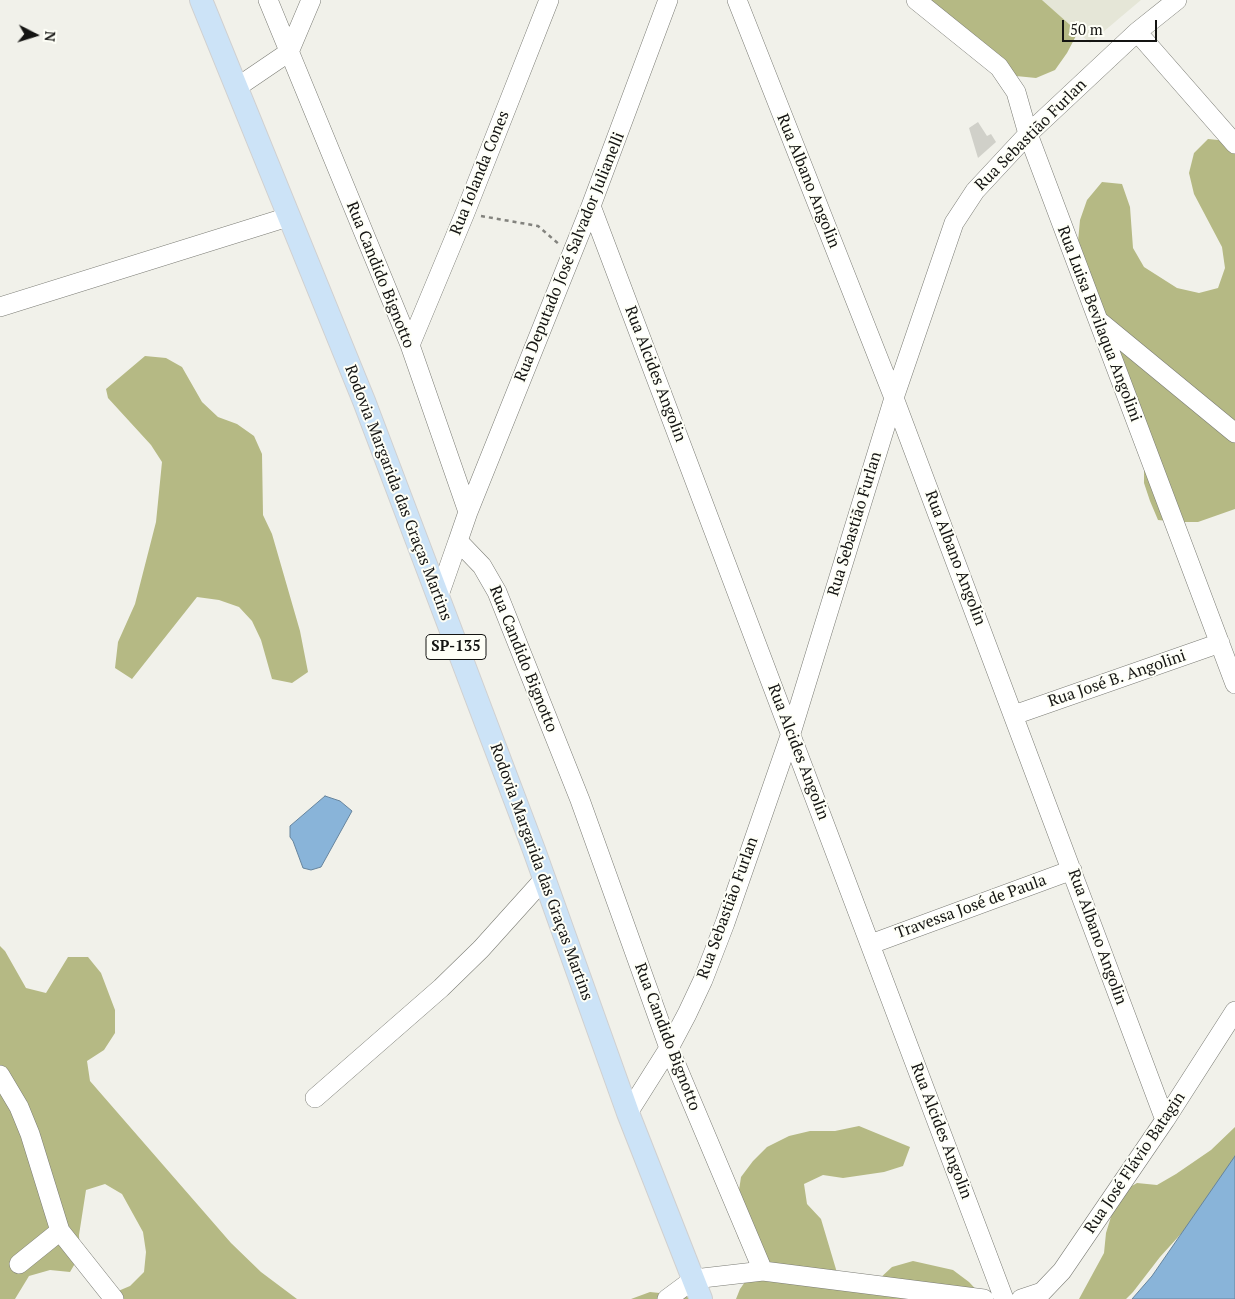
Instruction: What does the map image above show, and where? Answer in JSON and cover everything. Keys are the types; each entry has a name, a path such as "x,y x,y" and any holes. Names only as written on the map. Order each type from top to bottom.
{"main road":[{"name":"Rodovia Margarida das Graças Martins","path":"201,0 364,401 544,879 628,1112 698,1289"}],"street":[{"name":"Rua Candido Bignotto","path":"268,0 410,345 468,512"},
{"path":"236,88 289,52 311,0"},
{"name":"Rua Iolanda Cones","path":"410,345 465,213 549,0"},
{"name":"Rua Deputado José Salvador Julianelli","path":"468,512 572,255 668,0"},
{"name":"Rua Albano Angolin","path":"737,0 894,398 1165,1120"},
{"name":"Rua Luisa Bevilaqua Angolini","path":"916,0 1004,73 1016,92 1028,134 1235,684"},
{"name":"Rua Sebastião Furlan","path":"628,1112 669,1048 708,966 791,733 894,398 956,218 975,191 1028,134 1137,32 1177,0"},
{"path":"1137,32 1235,144"},
{"name":"Rua Alcides Angolin","path":"591,206 1004,1299"},
{"path":"0,307 288,217"},
{"path":"1097,319 1235,433"},
{"path":"438,598 468,512"},
{"name":"Rua Candido Bignotto","path":"458,541 482,566 497,592 580,800 669,1048 762,1271"},
{"name":"Rua José B. Angolini","path":"1014,715 1220,643"},
{"name":"Travessa José de Paula","path":"870,944 1072,870"},
{"path":"315,1098 474,956 544,879"},
{"name":"Rua José Flávio Batagin","path":"1021,1299 1042,1292 1062,1271 1165,1120 1235,1011"},
{"path":"0,1075 19,1107 30,1134 60,1231 114,1299"},
{"path":"19,1264 60,1231"},
{"path":"667,1299 762,1271 984,1299"}],"path":[{"path":"465,213 538,226 572,255"}],"shaded area":[{"path":"1042,0 1141,0 1090,43"}],"green space":[{"path":"910,0 1042,0 1078,32 1055,70 1036,78 1016,76"},
{"path":"1208,139 1228,141 1235,149 1235,509 1198,522 1158,520 1144,483 1144,463 1076,263 1080,220 1087,200 1102,182 1122,184 1130,207 1133,248 1144,267 1177,288 1199,293 1218,288 1225,268 1222,247 1194,194 1189,173 1194,153"},
{"path":"145,356 166,358 182,367 202,402 218,417 237,424 254,436 262,454 263,515 272,534 300,631 308,672 292,683 272,679 261,640 252,621 239,607 219,600 197,597 132,679 115,668 118,642 135,604 156,522 162,462 151,445 108,398 106,389"},
{"path":"0,946 5,951 26,988 46,993 68,957 88,957 101,973 115,1010 115,1033 104,1050 87,1061 90,1081 231,1243 261,1272 297,1299 110,1299 111,1294 130,1286 144,1272 146,1252 143,1232 122,1194 105,1184 86,1190 79,1235 80,1255 70,1272 50,1270 29,1276 15,1299 0,1299"},
{"path":"859,1126 910,1147 903,1166 884,1172 843,1178 823,1175 804,1184 807,1204 821,1219 838,1276 878,1280 892,1267 913,1261 953,1270 969,1282 985,1299 736,1299 740,1289 752,1272 751,1252 738,1238 735,1217 741,1177 767,1147 789,1136 810,1131 835,1131"},
{"path":"1235,1127 1235,1167 1133,1292 1126,1299 1079,1299 1104,1253 1106,1233 1118,1194 1137,1183 1157,1185 1211,1150"},
{"path":"650,1292 707,1298 707,1299 631,1299"}],"water":[{"path":"325,796 340,801 352,811 321,867 311,870 303,868 290,837 290,826"},
{"path":"1235,1156 1235,1299 1132,1299 1152,1276"}],"building":[{"path":"978,122 987,136 991,134 996,142 978,158 969,128"}]}
